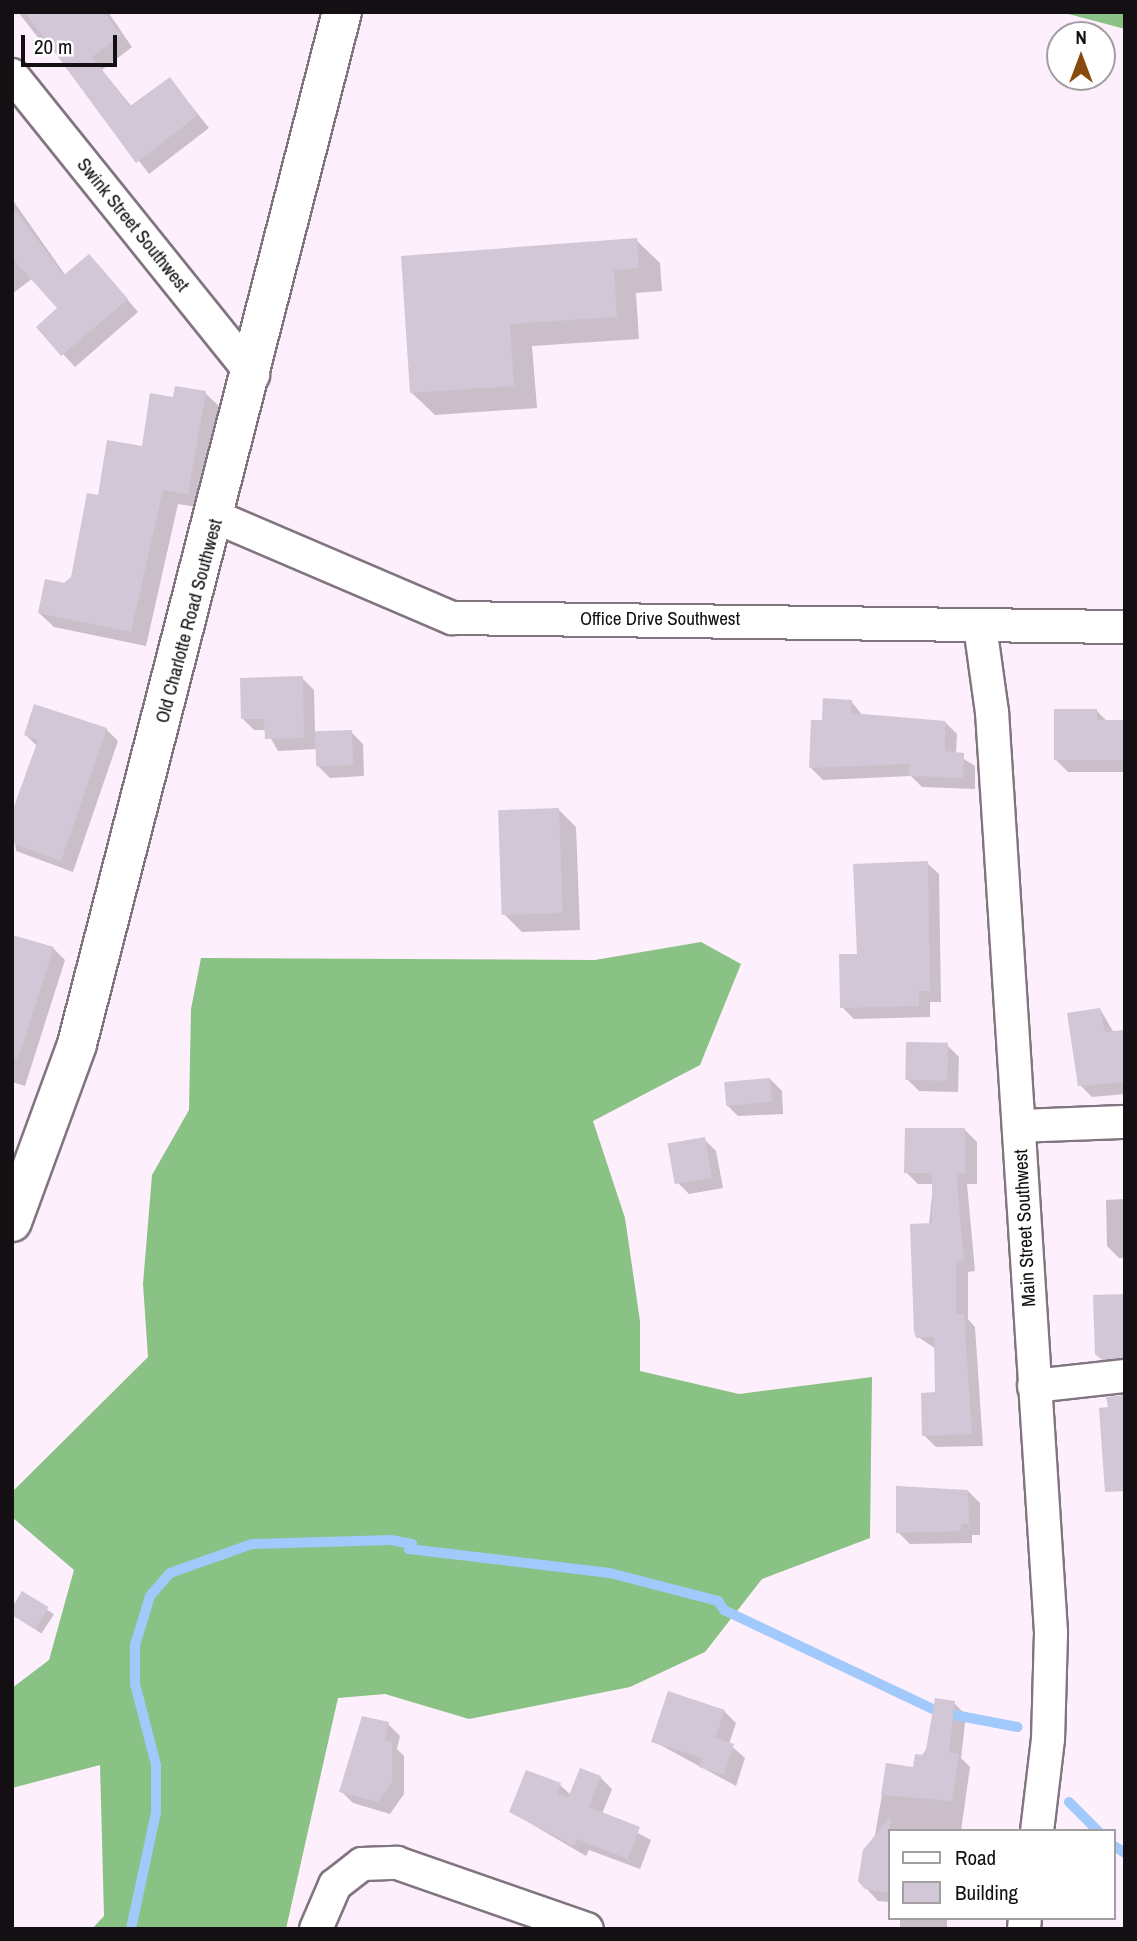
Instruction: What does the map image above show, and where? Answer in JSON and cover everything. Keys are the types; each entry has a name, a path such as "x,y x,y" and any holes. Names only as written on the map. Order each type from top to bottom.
{"street":[{"name":"Old Charlotte Road Southwest","path":"15,1204 77,1044 253,374 342,12"},
{"name":"Swink Street Southwest","path":"12,75 253,374"},
{"name":"Office Drive Southwest","path":"216,517 452,618 1125,626"},
{"name":"Main Street Southwest","path":"980,626 992,712 1051,1633 1048,1739 1037,1829"},
{"path":"1019,1126 1125,1122"},
{"path":"1034,1386 1125,1376"},
{"path":"316,1929 335,1885 362,1864 397,1863 587,1929"}],"green space":[{"path":"1061,12 1125,12 1125,29 1116,27 1116,21 1095,21"},
{"path":"701,942 741,964 700,1065 593,1121 625,1218 640,1321 640,1371 739,1394 872,1377 870,1538 762,1579 705,1652 630,1687 469,1719 385,1694 338,1698 286,1929 92,1929 104,1916 100,1765 12,1788 12,1688 49,1660 74,1570 12,1517 12,1492 148,1357 143,1284 152,1175 189,1110 191,1009 201,958 595,960"}],"building":[{"path":"25,12 104,12 121,35 92,57 130,106 170,77 198,115 136,163"},
{"path":"12,206 64,275 89,254 128,299 61,356 36,327 57,308 12,258"},
{"path":"637,238 639,268 614,270 617,317 510,324 514,386 410,393 401,256"},
{"path":"175,386 206,391 188,494 163,490 131,632 38,613 45,579 64,583 71,577 87,493 98,495 107,440 142,446 150,393 173,397"},
{"path":"303,676 304,738 265,739 264,719 241,719 240,678"},
{"path":"823,698 852,700 851,713 945,721 945,751 964,753 963,778 909,776 909,764 809,768 811,720 822,720"},
{"path":"34,704 107,728 61,861 12,843 12,812 38,740 24,735"},
{"path":"1054,709 1097,709 1097,720 1125,720 1125,760 1054,760"},
{"path":"352,730 353,765 316,766 315,731"},
{"path":"559,808 563,913 502,915 498,810"},
{"path":"928,861 930,991 919,991 919,1006 840,1008 839,954 857,954 853,864"},
{"path":"12,935 54,947 18,1059 12,1058"},
{"path":"1100,1008 1105,1032 1123,1030 1125,1082 1078,1086 1067,1013"},
{"path":"906,1042 948,1043 947,1081 905,1080"},
{"path":"770,1078 772,1102 726,1106 724,1082"},
{"path":"905,1128 965,1128 965,1173 956,1173 964,1260 956,1261 956,1314 964,1314 972,1434 922,1436 921,1393 935,1392 934,1337 916,1338 914,1332 910,1224 932,1223 932,1173 904,1173"},
{"path":"705,1137 712,1177 675,1184 668,1144"},
{"path":"1125,1294 1125,1358 1102,1360 1095,1354 1093,1295"},
{"path":"1125,1395 1125,1491 1105,1492 1099,1408 1108,1407 1106,1397"},
{"path":"896,1486 968,1490 969,1524 961,1524 961,1531 896,1533"},
{"path":"22,1591 49,1607 35,1629 12,1615 12,1608"},
{"path":"668,1691 725,1710 715,1738 734,1744 724,1775 699,1767 702,1758 651,1742"},
{"path":"935,1698 955,1701 949,1752 959,1754 952,1801 881,1795 886,1763 913,1767 915,1754 925,1755"},
{"path":"362,1716 389,1722 385,1740 392,1742 392,1782 378,1802 339,1792"},
{"path":"580,1768 601,1776 589,1807 640,1827 628,1859 577,1839 574,1846 509,1812 526,1770 561,1783 557,1794 568,1798"},
{"path":"890,1817 888,1893 865,1889 858,1881 863,1850"}],"waterway":[{"path":"131,1929 156,1812 156,1765 135,1684 135,1645 150,1596 170,1573 252,1544 391,1540 412,1544 409,1549 610,1573 718,1601 724,1610 939,1712 1018,1727"},
{"path":"1069,1802 1096,1829"},
{"path":"1116,1847 1125,1853"}]}
